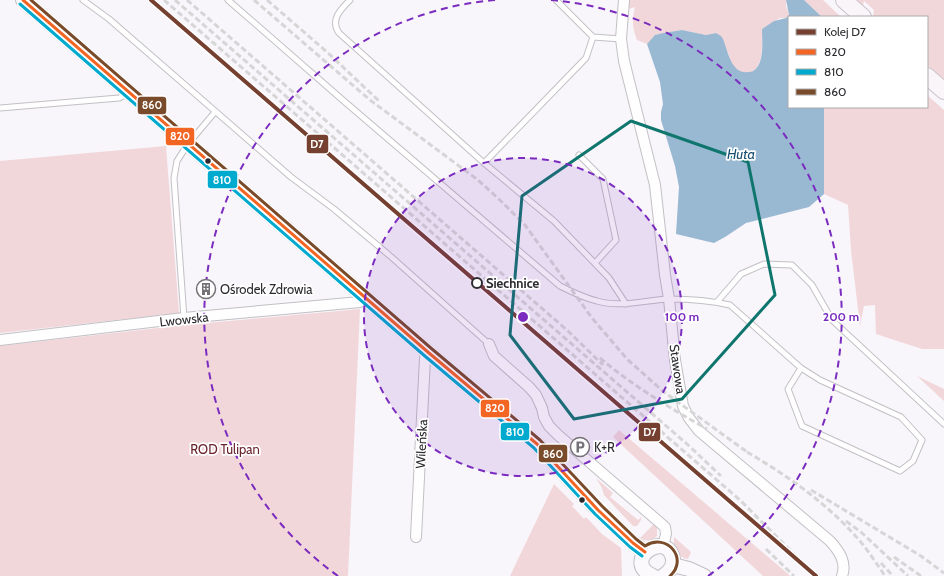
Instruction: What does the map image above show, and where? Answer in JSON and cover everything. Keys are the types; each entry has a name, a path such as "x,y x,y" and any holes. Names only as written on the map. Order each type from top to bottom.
{"main road":[{"path":"844,0 861,16"},
{"path":"928,77 944,91"}],"street":[{"path":"23,0 429,353 538,444 598,510 633,543 645,552"},
{"name":"Stawowa","path":"624,0 621,39 624,61 655,185 665,275 670,299 675,360 683,406 689,418 699,431 839,550 844,564 842,576"},
{"name":"Lwowska","path":"0,340 184,318 360,302 367,299"},
{"path":"489,344 494,356 536,395 544,417 549,426 558,436 665,527 666,534 663,547"},
{"name":"Wileńska","path":"416,537 425,358 429,353"},
{"path":"649,575 644,569 642,563 643,557 645,552 654,546 663,547 671,554 673,565 669,572 663,576"},
{"path":"673,565 689,569 704,576"}],"lane":[{"path":"84,0 109,19 291,177 334,209 389,255 489,344"},
{"path":"228,0 351,108 560,286 598,302 626,304 670,299 717,302 730,305 801,368 820,380 901,417 922,440 913,461 900,471 802,426 788,389 801,368"},
{"path":"350,0 339,11 335,20 336,28 339,33 484,163 554,221 609,278 626,304"},
{"path":"556,0 593,36 621,39"},
{"path":"484,163 586,58 593,36"},
{"path":"0,108 119,98 128,90"},
{"path":"184,318 174,178 177,160 188,144 215,112"},
{"path":"579,155 603,179 616,240 595,263"},
{"path":"717,302 741,274 764,264 792,265 812,285 832,320 944,424"}],"highlighted area":[{"path":"631,121 748,162 775,295 682,399 574,419 510,335 522,196"}],"green space":[{"path":"629,0 786,0 789,15 786,18 780,18 762,29 760,61 753,71 746,73 738,71 733,66 729,55 716,33 706,35 682,30 655,35 647,44 637,40 633,24 635,7 629,9"},
{"path":"804,0 823,0 840,16 821,16"},
{"path":"852,0 944,0 944,79 928,66 928,16 873,16 874,10 864,1 862,10"},
{"path":"928,96 944,110 944,349 922,349 876,334 875,305 864,306 860,326 851,250 848,205 824,194 824,108 928,108"},
{"path":"166,146 179,313 0,333 0,161"},
{"name":"ROD Tulipan","path":"360,309 348,576 0,576 0,346 184,325"},
{"path":"917,376 944,389 944,401"},
{"path":"619,430 790,576 763,576 613,437"},
{"path":"596,478 613,493 610,497 638,520 641,517 641,520 637,526 633,526 604,495"},
{"path":"554,484 574,504 572,506 584,519 586,517 602,534 621,548 622,576 510,576"},
{"path":"653,525 657,528 657,536 651,541 640,538"},
{"path":"674,537 691,552 688,559 678,554 676,551"}],"water":[{"name":"Huta","path":"786,0 804,0 821,16 788,16"},
{"name":"Huta","path":"788,16 788,108 824,108 824,194 809,207 746,223 714,243 676,234 679,187 675,166 661,120 663,104 660,82 647,44 655,35 663,33 682,30 706,35 716,33 723,39 734,66 743,72 749,72 755,69 760,62 762,29 774,21 786,18"}],"railway":[{"path":"164,0 740,500 816,576"},
{"path":"175,0 687,444 721,476"},
{"path":"187,0 568,331 603,365"},
{"path":"254,0 370,100 478,180 525,225 592,318 627,359 664,392 750,454"},
{"path":"267,0 327,52 379,101"},
{"path":"600,358 625,378 652,396 707,429"},
{"path":"747,452 792,481 835,515 860,541 885,576"},
{"path":"811,490 921,556 944,573"},
{"path":"846,521 862,533 908,576"},
{"path":"766,549 794,576"},
{"path":"894,557 921,576"},
{"path":"881,563 893,576"}],"rail line":[{"name":"D7","path":"151,0 816,576"}],"transit line":[{"name":"820","path":"23,0 429,353 537,444 598,510 633,543 645,552"},
{"name":"860","path":"31,0 432,349 540,440 602,506 636,539 645,546 661,542 673,549 677,562 675,569 670,576"},
{"name":"810","path":"20,4 426,357 534,448 595,514 630,547 642,556"}],"place":[{"name":"Siechnice","path":"477,283"},
{"name":"Ośrodek Zdrowia","path":"206,289"},
{"name":"K+R","path":"580,447"}]}
